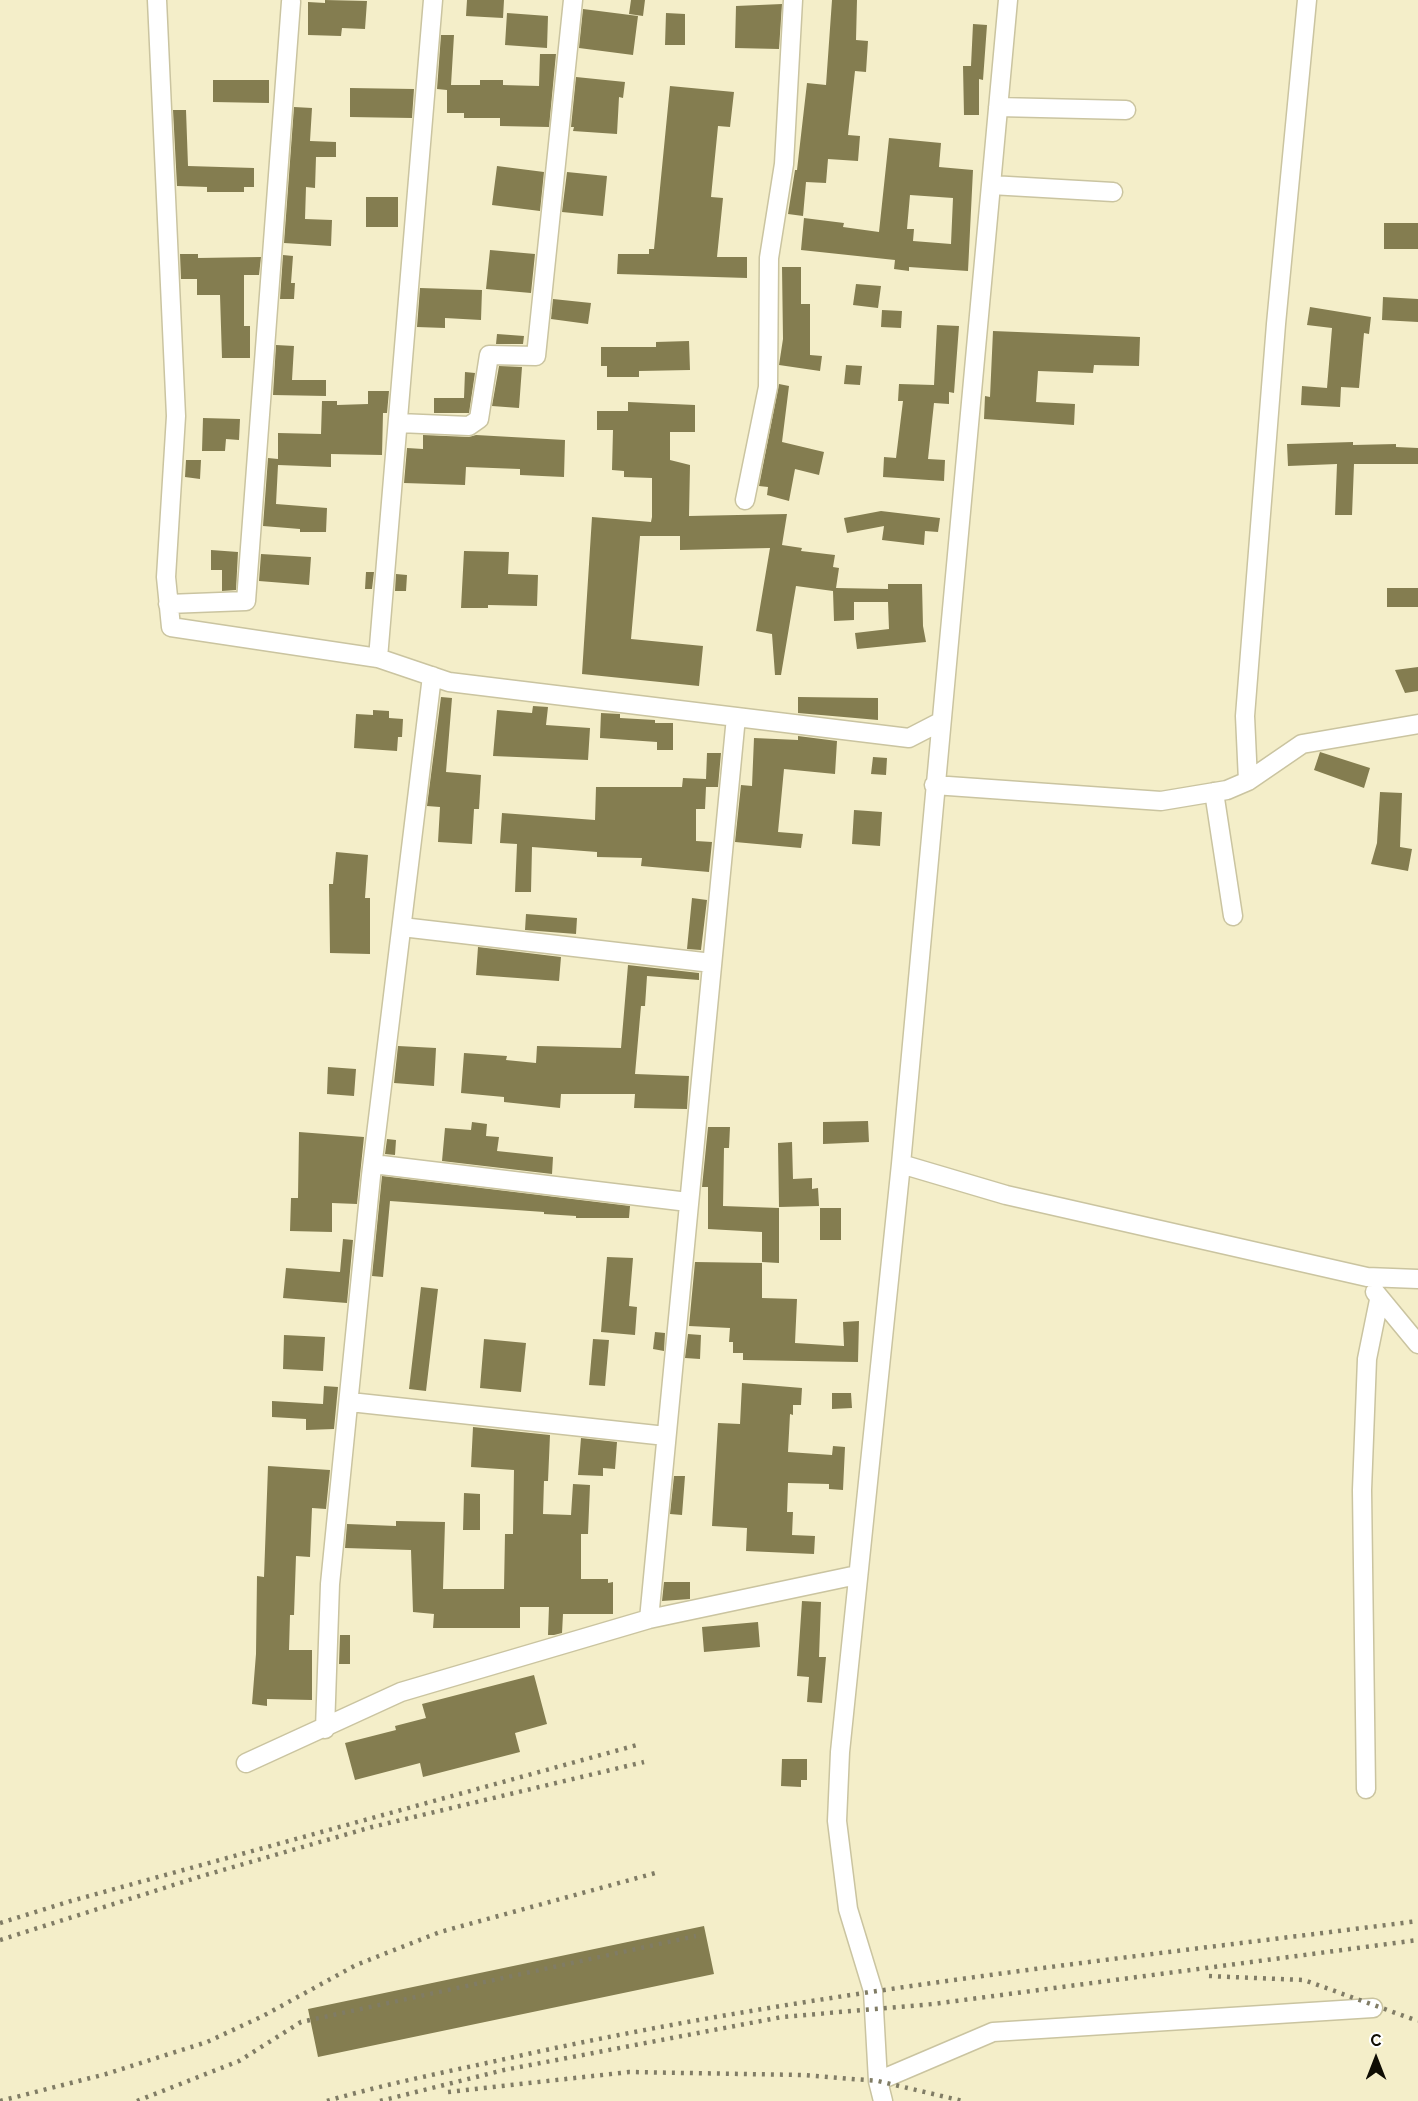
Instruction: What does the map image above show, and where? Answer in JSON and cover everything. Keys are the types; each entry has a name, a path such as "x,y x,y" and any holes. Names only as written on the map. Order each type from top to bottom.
{"street":[{"path":"157,0 176,416 166,577 171,627 378,658 449,682 909,738 940,722"},
{"path":"378,658 433,0"},
{"path":"399,423 469,426 479,419 489,355 537,356 573,0"},
{"path":"745,500 768,387 769,258 784,164 793,0"},
{"path":"883,2101 878,2080 873,1991 848,1909 837,1821 840,1752 901,1164 934,785 1008,0"},
{"path":"1248,781 1247,692 1275,336 1307,0"},
{"path":"168,604 246,601 291,2"},
{"path":"998,107 1125,110"},
{"path":"991,185 1113,192"},
{"path":"325,1729 330,1584 373,1164 432,676"},
{"path":"649,1619 736,717"},
{"path":"934,785 1161,801 1227,790 1248,781 1302,744 1418,724"},
{"path":"1214,792 1233,916"},
{"path":"402,927 712,963"},
{"path":"373,1164 688,1202"},
{"path":"901,1164 1006,1195 1367,1277 1418,1279"},
{"path":"1367,1277 1379,1300 1418,1344"},
{"path":"1366,1789 1362,1490 1367,1359 1379,1300"},
{"path":"350,1402 666,1436"},
{"path":"246,1763 325,1729 401,1692 649,1619 857,1575"},
{"path":"878,2080 993,2032 1373,2008"}],"building":[{"path":"325,0 367,1 365,29 342,28 341,36 308,35 308,2 325,3"},
{"path":"467,0 504,0 503,18 466,16"},
{"path":"631,0 645,0 643,16 629,14"},
{"path":"832,0 857,0 856,40 868,41 866,72 855,71 848,135 860,136 858,161 828,159 826,183 806,182 803,216 788,214 795,170 797,170 807,83 826,85"},
{"path":"782,4 779,49 735,48 736,6"},
{"path":"583,9 638,16 633,55 579,48"},
{"path":"507,13 548,16 547,48 505,45"},
{"path":"666,13 685,14 685,45 665,45"},
{"path":"973,24 987,25 983,80 979,79 979,115 964,115 963,66 971,66"},
{"path":"441,35 454,35 451,85 480,85 480,80 503,80 503,85 539,86 540,54 556,54 549,127 500,126 500,118 464,118 464,113 447,113 447,90 437,89"},
{"path":"576,77 625,82 623,98 619,97 617,134 573,131 574,127 571,127"},
{"path":"213,80 269,80 269,103 213,102"},
{"path":"670,86 734,92 730,127 718,126 711,197 723,198 717,257 747,257 747,278 617,274 618,254 649,254 649,249 654,249"},
{"path":"350,88 414,89 412,118 350,117"},
{"path":"294,107 312,108 310,141 336,142 336,157 316,157 315,188 306,187 305,219 332,220 331,246 284,243"},
{"path":"173,110 186,110 188,166 254,168 254,187 244,187 244,192 207,192 207,187 177,186"},
{"path":"889,138 941,143 939,167 973,170 968,271 909,267 909,271 894,269 895,260 801,250 804,218 844,223 843,227 879,232","holes":["910,195 953,198 951,244 913,241 914,229 907,229"]},
{"path":"497,166 544,172 540,211 492,205"},
{"path":"567,172 607,176 603,216 562,212"},
{"path":"366,197 398,197 398,227 366,227"},
{"path":"1384,223 1418,223 1418,249 1384,249"},
{"path":"490,250 535,254 531,293 486,289"},
{"path":"180,254 198,254 198,258 261,257 259,275 244,275 244,326 250,326 250,358 222,358 220,295 197,295 197,279 181,279"},
{"path":"283,255 293,256 291,283 295,283 294,299 280,299"},
{"path":"782,267 801,267 801,304 810,304 810,355 822,356 820,371 779,365 783,339"},
{"path":"856,284 881,286 878,308 853,305"},
{"path":"420,288 482,290 481,320 445,318 445,328 417,327"},
{"path":"1383,297 1418,299 1418,322 1382,320"},
{"path":"553,299 591,303 588,324 551,319"},
{"path":"1310,307 1371,317 1369,334 1364,333 1359,388 1341,387 1340,407 1301,405 1302,386 1327,388 1332,328 1307,325"},
{"path":"882,310 902,311 901,328 881,327"},
{"path":"937,325 959,326 954,393 949,392 949,404 934,403 928,459 945,460 944,481 883,477 884,457 896,458 903,401 898,401 899,384 934,385"},
{"path":"993,331 1140,337 1139,366 1094,365 1093,373 1038,371 1036,402 1075,404 1074,425 984,419 985,396 990,397"},
{"path":"497,334 524,336 523,344 496,344"},
{"path":"689,341 690,370 639,371 639,377 607,377 607,366 601,366 601,347 656,347 656,342"},
{"path":"276,345 294,346 292,380 326,380 326,396 273,395"},
{"path":"846,365 862,366 860,385 844,384"},
{"path":"499,366 522,367 519,408 492,406"},
{"path":"465,372 475,373 469,413 434,413 434,398 464,398"},
{"path":"779,384 789,386 782,442 824,452 819,475 795,469 789,501 767,495 768,487 759,486"},
{"path":"368,391 389,391 387,413 383,413 382,455 331,454 331,467 278,465 276,504 327,508 326,532 300,532 300,529 263,526 268,458 278,459 278,433 321,434 322,401 337,401 337,405 368,404"},
{"path":"628,402 695,405 695,432 670,432 670,460 690,465 689,516 787,514 782,545 802,548 801,551 835,555 833,567 839,568 836,588 888,589 888,584 922,584 923,626 926,642 857,649 855,633 889,629 888,602 854,602 854,620 834,621 833,591 796,586 781,675 775,675 772,634 756,631 770,548 680,550 680,536 640,536 631,639 703,646 699,686 582,674 592,517 651,522 652,517 652,478 624,477 624,471 612,470 613,430 597,430 597,411 628,411"},
{"path":"203,418 240,419 239,440 226,439 225,451 202,451"},
{"path":"423,435 469,437 476,435 565,440 564,477 520,475 520,469 466,467 465,485 404,483 407,448 423,449"},
{"path":"1353,442 1353,445 1396,444 1396,447 1418,448 1418,464 1354,464 1352,515 1335,515 1337,464 1288,466 1287,444"},
{"path":"186,460 201,460 200,479 185,477"},
{"path":"881,511 940,518 938,532 925,531 924,545 882,540 884,526 847,533 844,518"},
{"path":"211,550 238,552 236,590 222,591 222,570 211,570"},
{"path":"464,551 509,552 508,574 538,575 537,606 488,605 488,608 461,608"},
{"path":"261,554 311,557 309,585 259,581"},
{"path":"366,572 374,572 372,589 365,589"},
{"path":"396,574 407,575 406,591 395,591"},
{"path":"1387,588 1418,588 1418,607 1387,607"},
{"path":"1418,667 1418,691 1405,693 1395,670"},
{"path":"441,697 452,698 446,772 481,775 479,809 474,809 472,844 438,842 440,807 427,806"},
{"path":"798,697 878,698 878,720 798,713"},
{"path":"533,706 548,707 546,725 590,728 588,760 493,756 497,710 532,713"},
{"path":"373,710 389,711 389,718 403,719 402,737 398,737 397,751 354,748 356,714 373,715"},
{"path":"601,713 620,714 620,718 655,720 655,723 673,723 673,750 657,750 657,742 600,738"},
{"path":"798,736 837,741 835,774 784,769 778,832 803,834 801,848 735,842 741,785 752,786 754,738 798,740"},
{"path":"1320,752 1370,768 1364,788 1314,770"},
{"path":"707,753 721,753 718,787 706,787 705,809 696,809 696,841 712,842 709,872 641,866 642,858 597,857 597,852 532,847 531,892 515,892 517,844 500,843 502,813 595,820 596,787 682,787 683,778 706,779"},
{"path":"873,757 887,758 886,775 871,774"},
{"path":"1380,792 1402,793 1400,847 1412,849 1408,871 1371,864 1377,843"},
{"path":"854,810 882,812 880,846 852,844"},
{"path":"336,852 368,855 365,898 370,898 370,954 330,953 329,884 333,884"},
{"path":"692,898 707,900 701,950 687,949"},
{"path":"526,914 577,918 576,934 525,930"},
{"path":"478,947 561,957 559,981 476,975"},
{"path":"628,965 699,973 699,980 647,976 645,1006 641,1006 635,1074 689,1076 687,1109 634,1108 635,1094 561,1094 560,1108 504,1102 504,1097 461,1093 464,1053 507,1056 506,1060 536,1063 537,1046 621,1048"},
{"path":"398,1046 436,1048 434,1086 394,1083"},
{"path":"328,1067 356,1069 354,1096 327,1094"},
{"path":"868,1121 869,1142 823,1144 823,1122"},
{"path":"472,1122 487,1124 486,1136 499,1137 497,1151 553,1157 552,1174 442,1161 445,1128 471,1130"},
{"path":"708,1127 730,1127 729,1148 724,1148 723,1206 779,1208 779,1263 762,1262 762,1232 708,1229 708,1187 702,1187"},
{"path":"299,1132 364,1137 357,1204 332,1203 332,1232 290,1231 291,1198 298,1198"},
{"path":"387,1139 396,1140 395,1155 385,1154"},
{"path":"792,1142 793,1179 812,1178 812,1189 818,1188 819,1206 779,1207 778,1143"},
{"path":"382,1176 630,1206 629,1218 576,1218 576,1216 544,1214 544,1212 390,1201 383,1277 372,1276"},
{"path":"820,1208 841,1208 841,1240 820,1240"},
{"path":"343,1239 353,1240 347,1303 283,1298 286,1268 340,1272"},
{"path":"607,1257 633,1258 629,1306 637,1307 635,1335 601,1332"},
{"path":"695,1262 762,1263 762,1298 797,1299 795,1343 844,1346 843,1322 859,1321 858,1362 743,1360 743,1353 733,1353 733,1342 729,1342 730,1328 689,1326"},
{"path":"421,1287 438,1289 426,1391 409,1389"},
{"path":"655,1332 665,1333 664,1351 653,1349"},
{"path":"688,1334 701,1335 700,1359 685,1358"},
{"path":"284,1335 325,1337 323,1371 283,1369"},
{"path":"484,1339 526,1343 521,1392 480,1388"},
{"path":"593,1339 609,1340 605,1386 589,1385"},
{"path":"742,1383 802,1388 801,1405 793,1405 793,1415 790,1414 788,1452 832,1455 833,1446 845,1447 843,1490 829,1489 829,1484 788,1483 787,1512 793,1512 792,1535 815,1536 814,1554 746,1551 747,1528 712,1526 718,1423 740,1424"},
{"path":"324,1386 338,1387 334,1429 306,1430 306,1419 272,1417 272,1401 323,1404"},
{"path":"832,1393 851,1393 852,1408 832,1409"},
{"path":"473,1427 550,1435 548,1481 544,1481 543,1514 571,1515 573,1484 590,1485 588,1534 581,1534 581,1579 608,1579 608,1583 613,1582 613,1614 563,1614 562,1633 554,1635 548,1635 549,1607 520,1607 520,1628 433,1628 434,1614 413,1612 411,1550 345,1548 347,1524 396,1526 396,1521 445,1522 443,1589 504,1589 505,1534 513,1534 514,1470 471,1467"},
{"path":"581,1438 617,1442 615,1469 603,1468 603,1476 578,1475"},
{"path":"268,1466 330,1470 326,1509 312,1508 310,1557 296,1556 294,1615 290,1615 289,1650 312,1650 312,1700 267,1699 267,1706 252,1704 256,1654 257,1576 264,1577"},
{"path":"674,1476 685,1476 682,1515 670,1514"},
{"path":"464,1493 480,1494 480,1530 463,1530"},
{"path":"664,1582 690,1582 690,1599 662,1601"},
{"path":"802,1601 821,1602 819,1657 826,1657 822,1703 807,1702 809,1677 797,1676"},
{"path":"758,1622 760,1647 704,1652 702,1627"},
{"path":"340,1635 350,1635 350,1664 339,1664"},
{"path":"534,1675 547,1724 515,1733 520,1752 423,1777 420,1763 355,1780 345,1743 396,1730 395,1726 426,1718 422,1704"},
{"path":"782,1759 807,1759 807,1780 801,1780 801,1787 781,1786"},
{"path":"704,1926 714,1974 318,2057 308,2009"}],"railway":[{"path":"0,1923 71,1901 637,1745"},
{"path":"0,1940 202,1876 372,1827 644,1762"},
{"path":"0,2101 106,2074 207,2042 263,2016 356,1965 440,1932 659,1872"},
{"path":"327,2101 505,2059 732,2014 960,1979 1418,1921"},
{"path":"137,2101 239,2061 301,2022 696,1936"},
{"path":"380,2101 504,2070 782,2017 933,2004 1418,1940"},
{"path":"1209,1976 1304,1980 1418,2021"},
{"path":"448,2092 629,2072 803,2075 878,2081 963,2101"}]}
